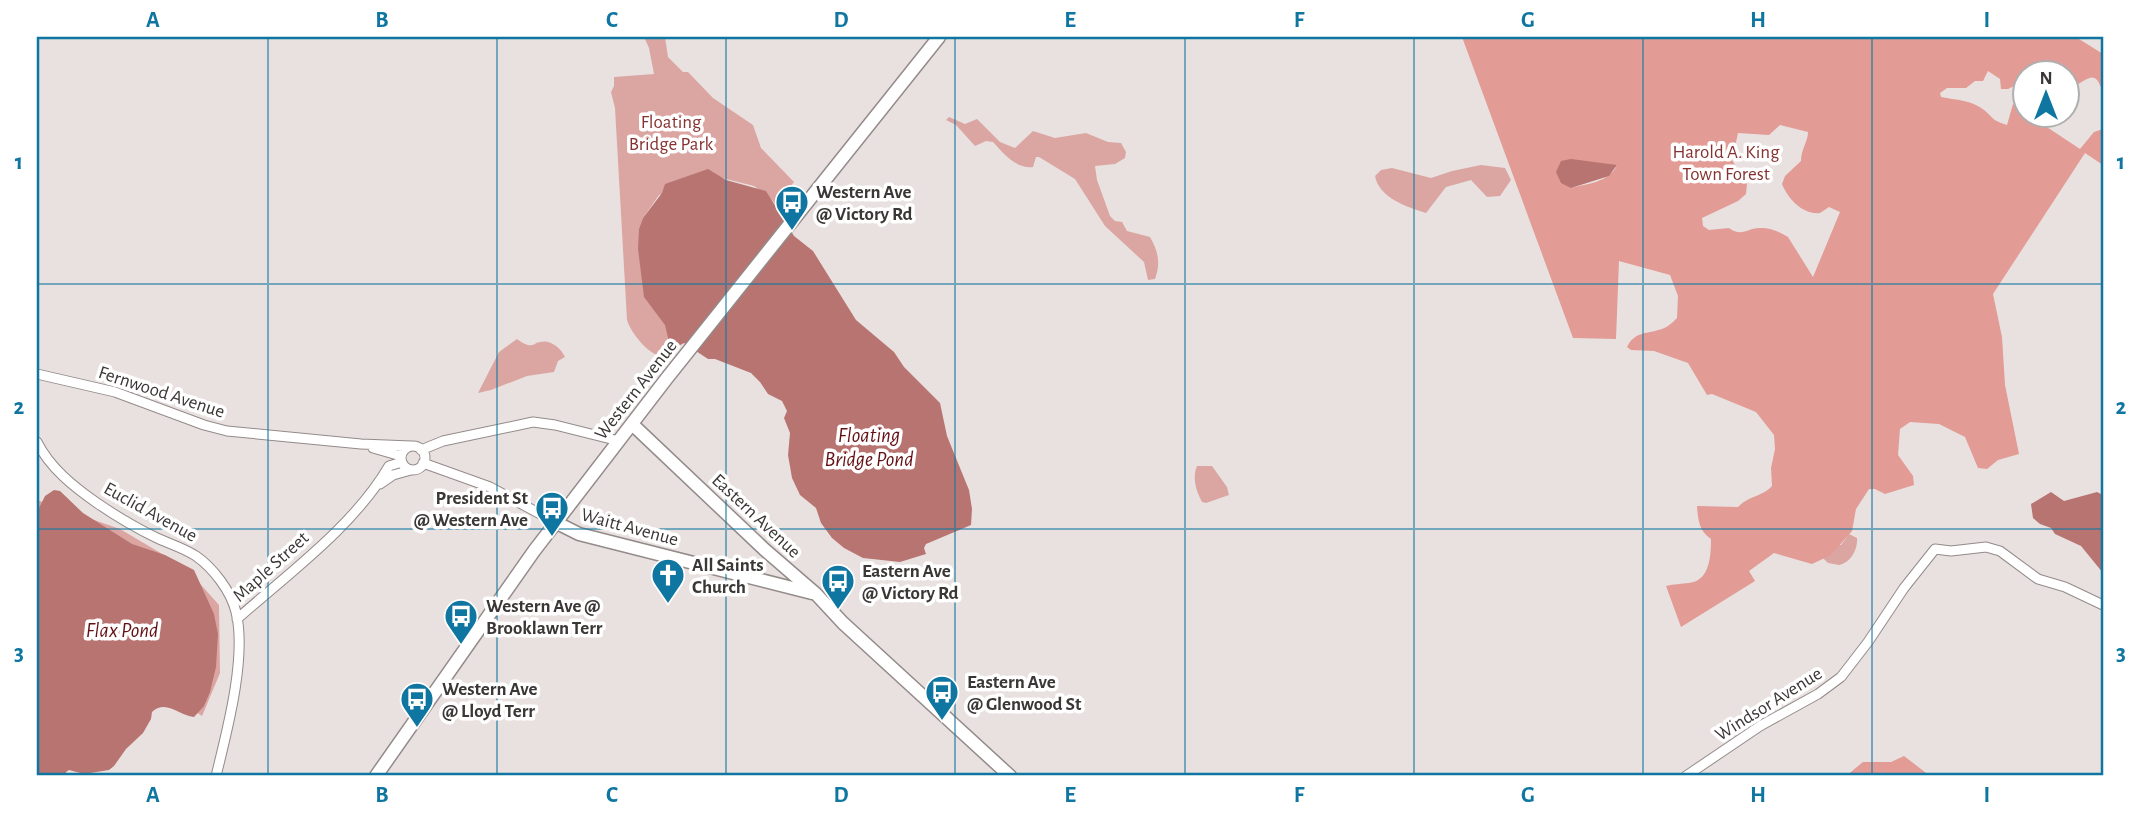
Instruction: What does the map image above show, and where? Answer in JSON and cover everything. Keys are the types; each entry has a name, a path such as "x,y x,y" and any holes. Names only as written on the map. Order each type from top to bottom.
{"main road":[{"name":"Western Avenue","path":"376,776 534,551 796,215 939,37"},
{"name":"Eastern Avenue","path":"632,424 1010,776"},
{"name":"Waitt Avenue","path":"557,523 579,534 816,594"}],"street":[{"name":"Fernwood Avenue","path":"37,374 115,392 227,431 411,446"},
{"path":"389,466 401,459 404,450 411,446 421,450 443,441 533,422 619,440"},
{"name":"Euclid Avenue","path":"37,442 48,460 67,481 84,494 132,525 194,555 208,566 230,597 237,619"},
{"name":"Fernwood Avenue","path":"361,444 401,459"},
{"path":"421,450 423,463 490,486 557,523"},
{"path":"384,452 390,461 389,466"},
{"path":"401,459 411,470"},
{"name":"Maple Street","path":"378,485 393,475 418,468 423,463"},
{"name":"Maple Street","path":"216,776 233,695 238,647 237,619 341,526 378,485 389,466"},
{"name":"Windsor Avenue","path":"1686,776 1760,726 1835,682 1868,642 1904,588 1935,549 1951,551 1986,548 2000,551 2038,579 2066,587 2103,606"}],"green space":[{"name":"Floating Bridge Park","path":"644,37 665,37 668,57 683,72 688,72 713,98 753,125 761,148 794,182 783,196 783,216 772,200 754,186 722,178 659,195 643,218 639,230 685,338 667,358 654,354 642,344 627,320 615,108 611,92 614,77 654,74"},
{"name":"Harold A. King Town Forest","path":"1462,37 2079,37 2103,54 2103,93 2100,84 2092,77 2080,83 2080,60 2010,60 2008,89 2001,89 2000,79 1988,71 1983,81 1975,81 1966,88 1947,88 1940,93 1941,97 1974,104 2007,125 2010,114 2010,130 2051,130 2080,149 2094,132 2103,129 2103,165 2085,153 1993,294 2002,337 2005,385 2019,454 1998,460 1987,469 1978,468 1965,437 1939,424 1910,422 1900,429 1898,455 1913,476 1914,485 1885,494 1869,489 1856,509 1852,531 1831,555 1812,564 1774,553 1749,571 1755,581 1681,627 1666,586 1696,581 1708,566 1711,539 1702,529 1697,506 1738,507 1768,490 1772,486 1774,435 1756,412 1712,394 1707,395 1688,363 1654,351 1631,350 1627,347 1634,338 1664,328 1677,318 1678,296 1670,275 1619,261 1616,339 1573,338","holes":["1780,125 1808,132 1801,161 1785,176 1782,184 1788,195 1802,209 1820,213 1829,207 1840,212 1813,277 1788,237 1779,232 1761,228 1741,232 1729,228 1709,230 1703,226 1702,218 1738,201 1746,194 1747,184 1732,160 1738,133 1769,135","1608,165 1617,165 1604,179 1571,188"]},
{"path":"949,117 965,124 977,119 1000,142 1015,148 1033,131 1055,138 1086,133 1108,142 1121,143 1126,152 1125,158 1115,164 1095,166 1097,180 1110,216 1115,221 1122,222 1127,231 1150,237 1158,257 1155,279 1148,280 1144,262 1105,226 1075,179 1039,157 1036,157 1033,167 1021,166 993,142 986,141 975,146 956,125 946,120"},
{"path":"1481,165 1505,168 1511,180 1500,196 1487,197 1471,180 1446,187 1426,213 1388,196 1375,176 1381,170 1392,168 1431,178"},
{"path":"517,339 528,345 544,341 551,343 561,350 565,357 558,361 554,372 527,376 478,393 499,352"},
{"path":"1197,466 1212,466 1227,487 1229,495 1202,502 1195,484"},
{"path":"37,500 120,529 186,568 219,605 220,673 202,716 182,703 37,512"},
{"path":"1849,534 1857,538 1853,555 1843,564 1828,563 1823,558 1834,545 1841,545"},
{"path":"1904,756 1930,776 1846,776 1863,762 1891,762"}],"water":[{"path":"1571,159 1617,165 1609,176 1571,188 1561,183 1556,172 1561,161"},
{"name":"Floating Bridge Pond","path":"708,169 726,180 766,191 794,236 813,251 856,320 894,352 904,367 940,403 947,436 969,490 971,525 926,544 926,554 900,562 863,558 844,548 821,523 816,508 800,495 792,478 788,455 790,433 784,418 787,411 782,401 768,394 751,373 715,359 708,359 684,343 671,350 665,325 644,297 638,249 639,229 665,184"},
{"name":"Flax Pond","path":"54,490 60,491 83,513 132,544 165,555 194,570 214,614 218,634 216,667 210,692 204,706 194,717 168,708 157,708 152,712 143,733 109,770 84,774 69,770 66,776 37,776 37,512 45,496"},
{"path":"2051,492 2064,501 2097,492 2103,495 2103,573 2081,546 2055,534 2051,528 2033,518 2031,504"}],"place":[{"name":"Western Ave @ Victory Rd","path":"792,232"},
{"name":"President St @ Western Ave","path":"552,538"},
{"name":"All Saints Church","path":"668,605"},
{"name":"Eastern Ave @ Victory Rd","path":"838,611"},
{"name":"Western Ave @ Brooklawn Terr","path":"461,646"},
{"name":"Eastern Ave @ Glenwood St","path":"942,722"},
{"name":"Western Ave @ Lloyd Terr","path":"417,729"}]}
